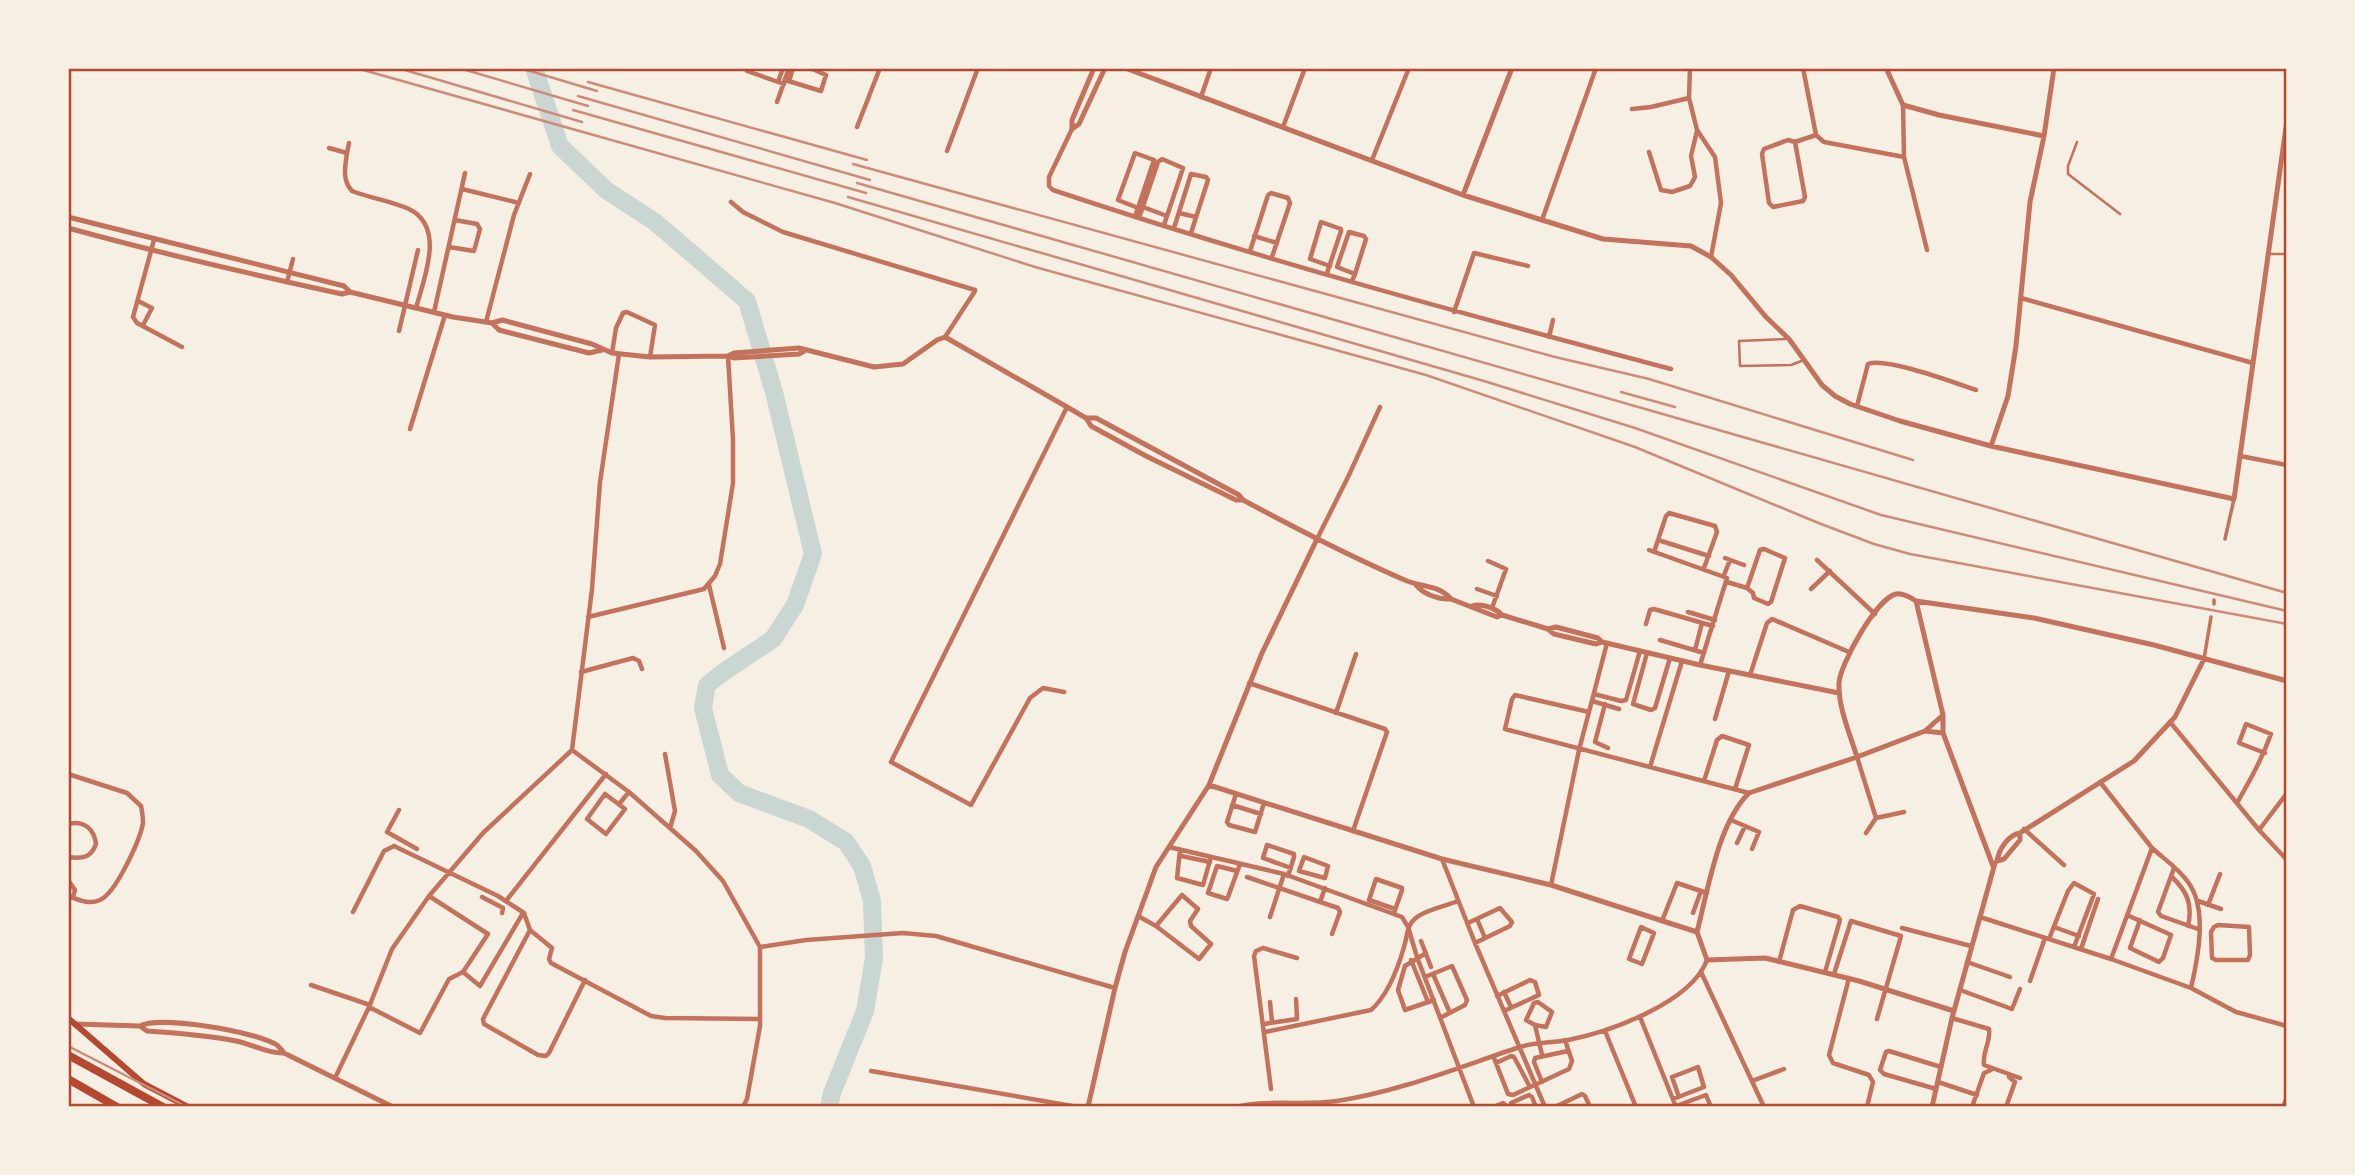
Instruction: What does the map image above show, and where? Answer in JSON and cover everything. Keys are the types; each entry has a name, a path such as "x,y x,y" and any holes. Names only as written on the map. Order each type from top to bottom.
{"highway":[{"path":"68,1055 163,1107"},
{"path":"68,1079 117,1107"}],"main road":[{"path":"68,1018 144,1084 188,1107"}],"street":[{"path":"747,68 747,71 821,92 827,75 810,68"},
{"path":"783,68 784,82"},
{"path":"777,102 791,68"},
{"path":"858,127 880,68"},
{"path":"947,151 978,68"},
{"path":"1094,68 1072,120 1072,129 1048,180 1053,190 1117,212 1454,312 1671,369"},
{"path":"1072,129 1079,124 1105,68"},
{"path":"1125,68 1463,195 1542,220 1603,239 1692,246 1711,257 1731,275 1766,317 1789,339 1822,385 1835,396 1857,406 1991,446 2234,499"},
{"path":"1201,97 1212,68"},
{"path":"1283,127 1305,68"},
{"path":"1372,160 1409,68"},
{"path":"1463,195 1512,68"},
{"path":"1542,220 1596,68"},
{"path":"1690,68 1689,98 1697,130 1715,158 1721,203 1711,257"},
{"path":"1803,68 1816,135 1824,142 1905,157"},
{"path":"1886,68 1903,105 1905,157 1927,250"},
{"path":"1991,446 2008,396 2030,202 2044,136 2053,68"},
{"path":"1632,109 1689,98"},
{"path":"1903,105 2044,136"},
{"path":"2225,539 2234,499 2287,120"},
{"path":"1649,152 1661,190 1672,192 1690,187 1695,177 1691,156 1697,130"},
{"path":"1795,142 1805,197 1803,201 1773,207 1769,203 1762,154 1764,149 1788,140 1795,142 1816,135"},
{"path":"349,143 344,174 352,191 416,213 428,230 429,258 416,308"},
{"path":"329,148 346,153"},
{"path":"1117,212 1121,202 1118,200 1136,153 1154,160 1141,207"},
{"path":"1137,218 1158,160 1162,159 1181,165 1183,170 1164,225"},
{"path":"434,312 465,173"},
{"path":"1174,228 1191,174 1194,173 1208,178 1191,233"},
{"path":"489,323 519,203 530,174"},
{"path":"462,189 519,203"},
{"path":"1250,251 1268,195 1271,193 1287,198 1290,203 1272,257"},
{"path":"68,228 151,251 287,282 342,294 350,292 489,323 502,320 592,344 612,353 650,357 732,356 801,351 874,368 904,364 945,337 976,289 783,232 743,212 731,202"},
{"path":"1121,202 1167,216"},
{"path":"1179,212 1196,217"},
{"path":"68,217 344,286 350,292"},
{"path":"449,247 474,251 480,229 477,224 455,219"},
{"path":"1327,274 1330,266 1341,229 1321,222 1310,259 1330,266"},
{"path":"1352,281 1355,274 1366,239 1349,232 1337,267 1355,274"},
{"path":"1254,236 1277,243"},
{"path":"154,240 133,317 142,326 182,346"},
{"path":"398,331 418,250"},
{"path":"1454,312 1474,253 1528,266"},
{"path":"287,282 293,259"},
{"path":"2021,298 2253,363"},
{"path":"138,301 152,308 142,326"},
{"path":"612,353 617,328 623,313 627,312 655,325 650,357"},
{"path":"410,429 445,315"},
{"path":"1549,337 1553,320"},
{"path":"489,323 499,330 578,350 602,350"},
{"path":"945,337 1086,418 1091,426 1146,456 1236,500 1243,500 1317,539 1416,585 1420,590 1443,600 1451,599 1472,606 1497,617 1502,615"},
{"path":"335,1079 392,949 429,896 483,834 572,750 600,482 619,354"},
{"path":"588,617 704,589 720,565 733,483 732,356"},
{"path":"1857,406 1868,364 1875,361 1914,370 1976,390"},
{"path":"1064,692 1043,688 1030,698 971,805 891,762 1067,407"},
{"path":"1088,1107 1115,988 1156,867 1209,785 1249,683 1380,407"},
{"path":"2240,456 2287,465"},
{"path":"1704,568 1717,527 1672,512 1666,516 1652,551 1724,575"},
{"path":"1658,540 1709,556"},
{"path":"1727,582 1747,588 1754,598 1770,603 1784,557 1760,550 1747,588"},
{"path":"1700,665 1727,582 1724,575 1727,559 1744,565"},
{"path":"1817,560 1875,614"},
{"path":"1488,561 1506,569 1492,609"},
{"path":"1811,589 1830,571"},
{"path":"709,584 724,648"},
{"path":"1477,589 1497,596"},
{"path":"1876,818 1839,693 1839,676 1858,637 1875,614 1895,594 1905,595 1916,601 2034,618 2154,645 2287,681"},
{"path":"1916,601 1943,715 1944,733 1995,863 1952,1018 1932,1107"},
{"path":"1472,606 1478,604 1502,615 1548,629 1554,634 1596,644 1605,643 1839,693"},
{"path":"1646,624 1650,610 1654,609 1713,626"},
{"path":"1688,612 1715,620"},
{"path":"1995,863 2004,859 2020,840 2022,831 2134,761 2171,722 2204,659 2211,617"},
{"path":"1750,675 1768,623 1772,619 1849,652"},
{"path":"1695,650 1702,623"},
{"path":"1660,640 1704,653"},
{"path":"1551,885 1605,643"},
{"path":"1643,652 1633,702 1637,707 1651,710 1655,708 1670,658"},
{"path":"1594,694 1626,700 1643,652"},
{"path":"1336,713 1356,654"},
{"path":"581,672 633,659 639,661 642,669"},
{"path":"1650,767 1682,661"},
{"path":"1715,719 1729,671"},
{"path":"1249,683 1385,729 1387,732 1353,832"},
{"path":"1589,712 1518,695 1512,699 1504,727 1506,731 1749,793"},
{"path":"1592,701 1619,709"},
{"path":"1605,704 1595,742 1608,748"},
{"path":"1693,913 1704,892 1731,820 1739,803 1749,793 1926,731 1943,715"},
{"path":"2171,722 2259,830 2287,860"},
{"path":"2237,803 2264,753 2271,733 2246,724 2239,743 2264,753"},
{"path":"1926,731 1944,733"},
{"path":"1704,781 1717,740 1722,736 1749,745 1735,789"},
{"path":"572,750 629,792 723,881 760,947 760,1019 747,1099 743,1107"},
{"path":"665,754 675,811 670,828"},
{"path":"68,774 127,793 141,806 143,823 121,877 103,899 84,902 70,897 75,890 68,880"},
{"path":"506,901 606,774"},
{"path":"2100,782 2152,848 2189,882 2198,901 2199,953 2191,988"},
{"path":"1209,785 1442,859 1551,885 1697,932"},
{"path":"619,804 629,792"},
{"path":"2259,830 2287,793"},
{"path":"606,794 619,804 625,809 607,834 587,819 606,794"},
{"path":"1236,794 1227,822 1229,825 1254,832 1264,803"},
{"path":"1232,805 1261,814"},
{"path":"398,810 387,832 417,849"},
{"path":"1866,833 1876,818 1904,812"},
{"path":"1731,820 1759,832 1752,849"},
{"path":"68,824 79,822 85,825 92,830 96,844 84,858 68,857"},
{"path":"1737,843 1745,826"},
{"path":"2022,831 2064,865"},
{"path":"403,849 406,843"},
{"path":"1270,917 1279,888 1291,868 1294,857 1292,852 1267,845 1263,858 1291,868"},
{"path":"353,912 384,851 394,846 506,901 524,913 530,930 552,948 549,959 551,963 651,1016 760,1019"},
{"path":"1168,846 1181,853 1286,875 1394,911 1408,927 1422,977 1474,1107"},
{"path":"2111,959 2152,848"},
{"path":"1181,853 1177,878 1203,885 1211,860"},
{"path":"1304,858 1329,866 1324,879 1303,872 1299,870 1304,858"},
{"path":"1442,859 1520,1047 1533,1086"},
{"path":"1221,866 1223,860"},
{"path":"1237,871 1216,867 1208,893 1225,900 1240,864"},
{"path":"2174,868 2158,912 2161,916 2211,937"},
{"path":"1301,880 1303,872"},
{"path":"2208,905 2220,874"},
{"path":"2171,876 2187,894 2190,915 2188,926"},
{"path":"1247,877 1340,910 1332,934"},
{"path":"1372,903 1368,899 1376,879 1401,887 1394,911"},
{"path":"1662,921 1676,883 1704,892"},
{"path":"2030,981 2067,891 2074,883 2094,894 2074,947"},
{"path":"1320,902 1325,888"},
{"path":"1495,1060 1520,1047 1538,1042 1565,1040 1605,1031 1640,1017 1686,987 1701,972 1707,960 1697,932 1704,892"},
{"path":"1138,916 1156,926 1199,960 1211,944 1191,926 1190,921 1198,909 1182,894 1156,926"},
{"path":"311,985 369,1006 420,1033 449,979 463,972 489,932 429,896"},
{"path":"494,903 498,896"},
{"path":"482,897 503,908 502,913"},
{"path":"2081,949 2098,899"},
{"path":"1265,1032 1371,1010 1385,992 1404,946 1408,927 1418,916 1458,901"},
{"path":"2198,901 2221,909"},
{"path":"1779,962 1793,910 1800,906 1838,917 1840,920 1825,972"},
{"path":"1468,924 1500,908 1512,922 1510,926 1475,943"},
{"path":"463,972 481,986 524,913"},
{"path":"2127,915 2140,920 2171,935 2161,960 2157,961 2130,948 2140,920"},
{"path":"1979,917 2111,959 2191,988 2236,1012 2287,1026"},
{"path":"1647,929 1651,918"},
{"path":"1477,919 1485,938"},
{"path":"1834,974 1853,920 1901,936 1877,1019"},
{"path":"2218,925 2248,926 2249,958 2244,961 2214,960 2211,954 2211,937 2213,929 2218,925"},
{"path":"2054,927 2079,936"},
{"path":"1902,928 1971,946"},
{"path":"1639,929 1647,929 1654,933 1643,963 1629,960 1639,929"},
{"path":"530,930 484,1014 484,1024 538,1055 546,1056 585,980"},
{"path":"760,947 903,933 954,940 1115,988"},
{"path":"1421,941 1431,967"},
{"path":"1271,1088 1255,966 1256,951 1263,948 1297,958"},
{"path":"1426,953 1404,967 1399,988 1404,1009 1431,1001"},
{"path":"1707,960 1765,958 1849,978 1954,1011"},
{"path":"1410,961 1422,977"},
{"path":"1967,962 2010,977"},
{"path":"1422,977 1450,965 1453,968 1467,1002 1440,1018"},
{"path":"1701,972 1763,1107"},
{"path":"1433,974 1450,1013"},
{"path":"1849,978 1829,1055 1833,1063 1869,1075 1873,1082 1867,1107"},
{"path":"1497,996 1530,980 1535,982 1539,995 1504,1011"},
{"path":"1960,990 2012,1009 2020,989"},
{"path":"1504,992 1511,1008"},
{"path":"1264,1024 1297,1019 1296,999"},
{"path":"1270,1002 1272,1022"},
{"path":"1538,1002 1552,1012 1546,1027 1535,1025 1527,1021 1527,1017 1534,1003 1538,1002"},
{"path":"1640,1017 1679,1106 1706,1094 1711,1107"},
{"path":"1952,1018 1989,1029 1984,1065 2020,1078"},
{"path":"71,1023 140,1026 147,1022 208,1027 251,1035 278,1046 284,1053 393,1107"},
{"path":"1535,1025 1542,1055"},
{"path":"140,1026 147,1031 207,1035 249,1044 275,1054 284,1053"},
{"path":"207,1035 208,1027"},
{"path":"1605,1031 1636,1107"},
{"path":"249,1044 251,1035"},
{"path":"1495,1060 1508,1094 1513,1095 1570,1068 1572,1061 1565,1040"},
{"path":"1542,1082 1535,1058 1569,1051"},
{"path":"1941,1067 1889,1051 1886,1052 1880,1070 1882,1073 1977,1095"},
{"path":"1236,1107 1335,1101 1404,1086 1513,1056 1544,1107"},
{"path":"1519,1065 1526,1063"},
{"path":"1670,1084 1672,1076 1696,1066 1699,1068 1704,1087 1676,1098"},
{"path":"1752,1081 1784,1069"},
{"path":"871,1071 1078,1107"},
{"path":"1972,1107 1986,1071 2011,1078 2015,1082 2006,1107"},
{"path":"1558,1106 1581,1094 1585,1096 1590,1107"},
{"path":"1493,1107 1503,1103 1509,1107 1511,1103 1529,1095 1536,1107"},
{"path":"2283,1107 2287,1097"}],"lane":[{"path":"2077,142 2068,166 2068,174 2120,214"},
{"path":"2268,254 2287,254"},
{"path":"1789,339 1739,341 1740,366 1791,365 1804,360"}],"waterway":[{"path":"534,68 560,146 606,190 655,222 747,301 774,392 813,554 795,605 773,639 707,685 703,708 720,775 739,793 809,819 846,842 862,866 872,901 874,958 865,1011 832,1093 829,1107"}],"railway":[{"path":"356,68 835,203 1035,267 1426,375 1635,447 1874,544 1910,554 2287,624"},
{"path":"398,68 582,122"},
{"path":"459,68 588,106"},
{"path":"520,68 597,91"},
{"path":"588,82 867,160"},
{"path":"578,96 870,180"},
{"path":"573,110 866,193"},
{"path":"853,164 1555,357 1649,379 1913,460"},
{"path":"857,183 2287,593"},
{"path":"848,197 1484,381 1635,428 1881,515 2287,611"},
{"path":"1621,392 1675,407"},
{"path":"68,1046 187,1107"}]}
